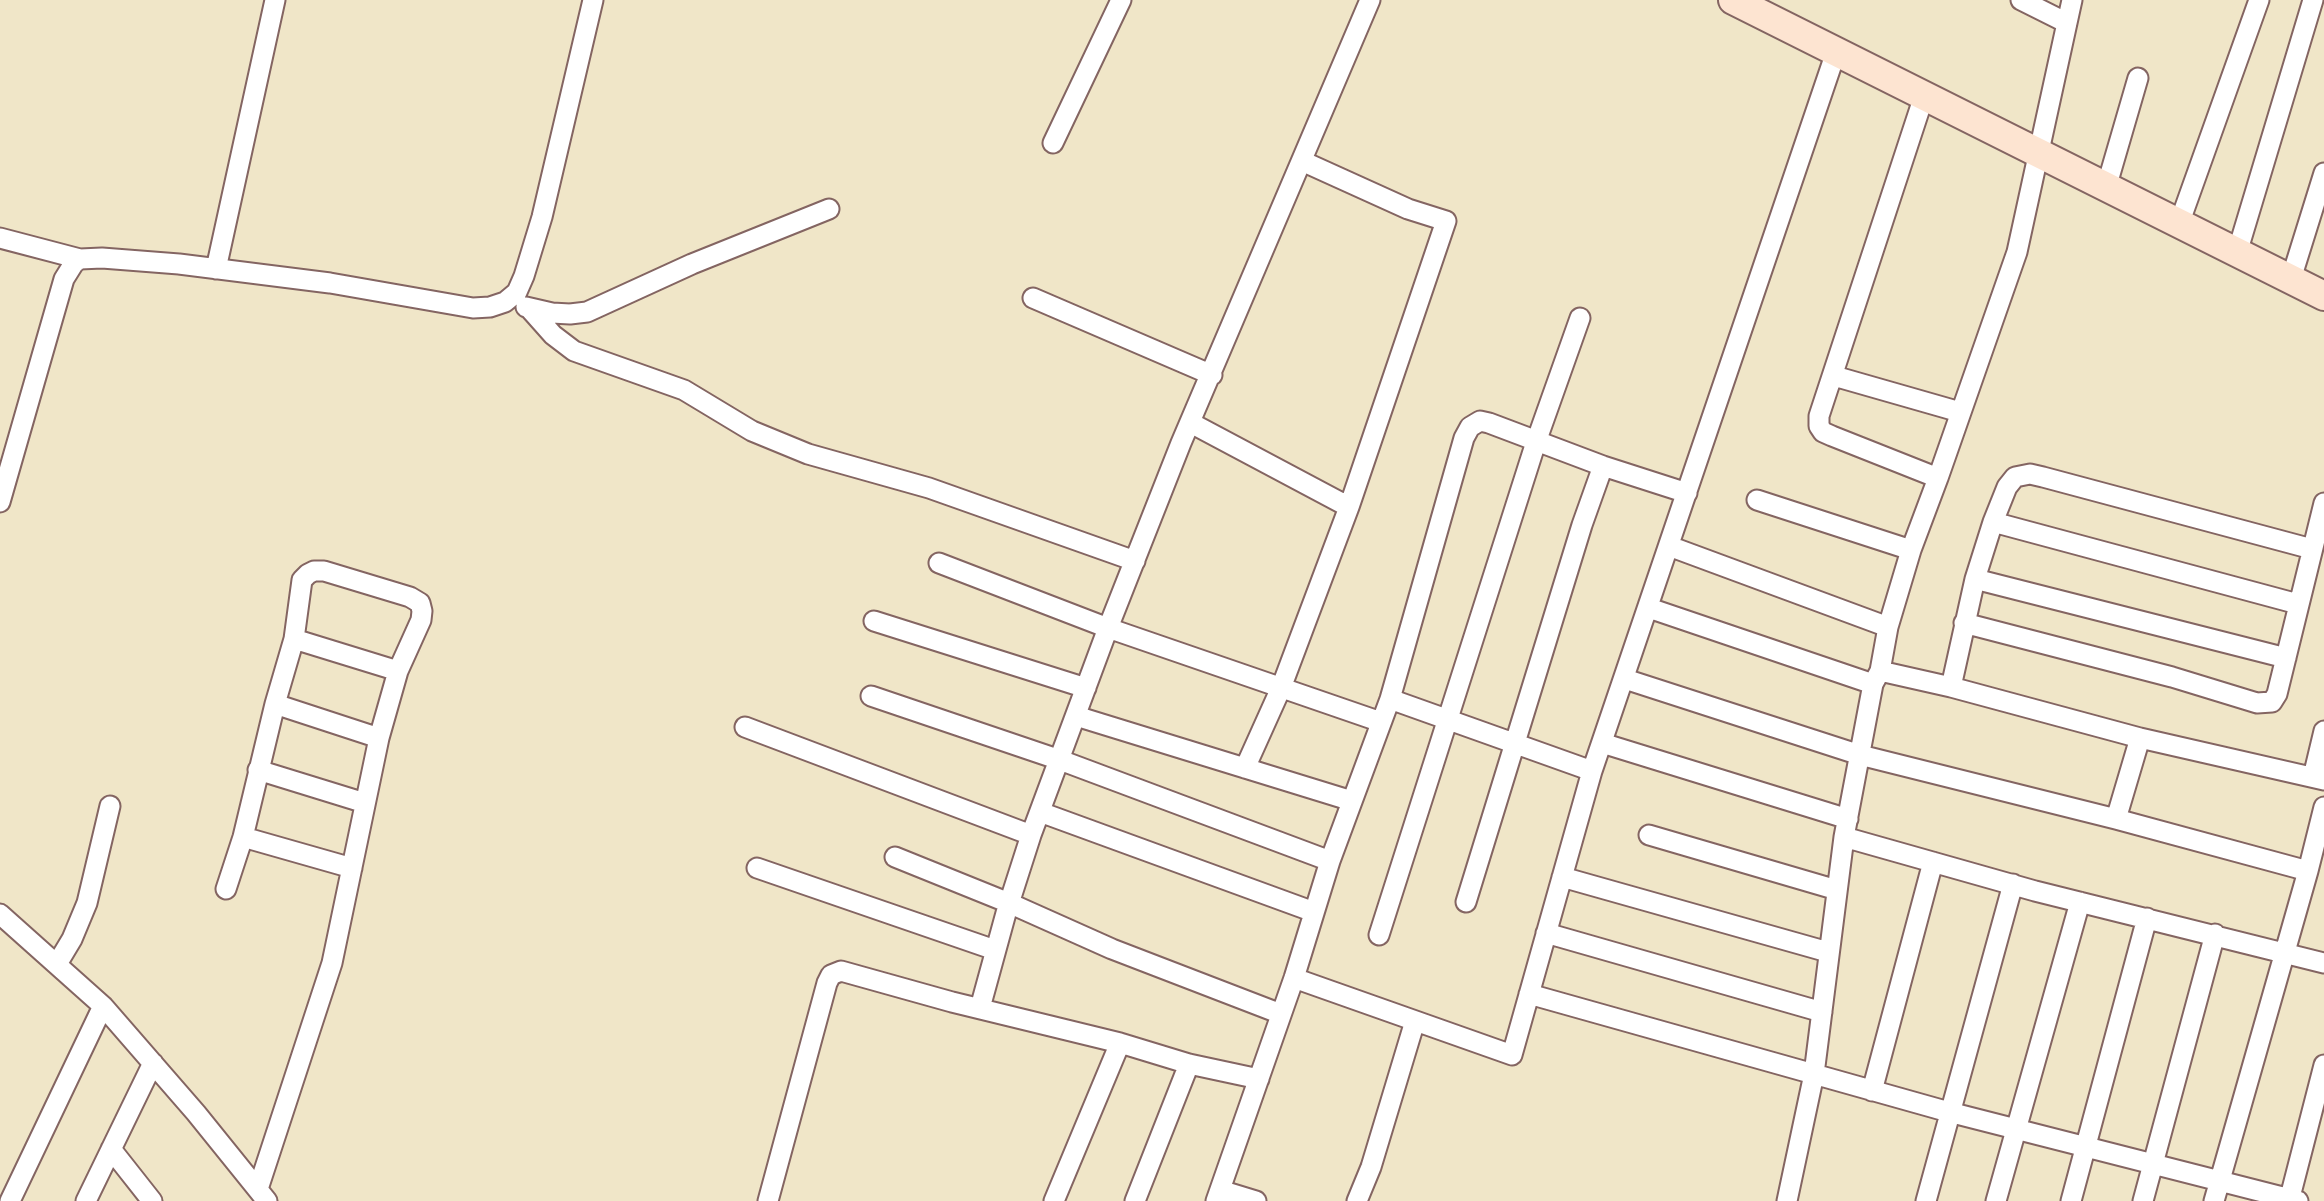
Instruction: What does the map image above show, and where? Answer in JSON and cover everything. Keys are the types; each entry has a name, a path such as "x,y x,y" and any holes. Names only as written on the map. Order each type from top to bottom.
{"street":[{"path":"216,269 275,0"},
{"path":"0,238 80,259 102,258 330,283 473,308 490,307 505,302 517,292 524,276 542,217 593,0"},
{"path":"1053,143 1121,0"},
{"path":"980,1008 1031,835 1108,628 1191,423 1370,0"},
{"path":"1733,0 2324,296"},
{"path":"2021,0 2067,23"},
{"path":"1787,1201 1814,1074 1846,828 1876,677 1911,550 2017,252 2072,0"},
{"path":"2179,225 2259,0"},
{"path":"2236,253 2313,0"},
{"path":"1294,978 1512,1055 1592,771 1836,52"},
{"path":"2106,188 2138,78"},
{"path":"1924,96 1819,416 1819,426 1823,432 1938,478"},
{"path":"1245,768 1281,688 1349,507 1446,222 1408,209 1302,161"},
{"path":"2291,279 2324,173"},
{"path":"505,302 552,313 587,312 692,264 829,209"},
{"path":"0,502 64,279 74,262 80,259"},
{"path":"1033,298 1212,375"},
{"path":"529,307 553,335 574,351 684,390 752,431 808,454 929,488 1135,562"},
{"path":"1379,935 1536,442 1580,318"},
{"path":"1834,376 1960,412"},
{"path":"1256,1201 1218,1196 1294,978 1330,860 1390,699 1464,438 1471,427 1480,421 1489,423 1603,467 1687,493"},
{"path":"1191,423 1349,507"},
{"path":"1465,902 1575,545 1603,467"},
{"path":"1951,687 1975,579 1993,522 2007,488 2015,477 2030,474 2312,549"},
{"path":"1757,500 1911,550"},
{"path":"1964,624 2172,677 2263,704 2272,702 2277,694 2324,503"},
{"path":"1993,522 2298,604"},
{"path":"1669,546 1888,627"},
{"path":"939,563 1108,628 1381,722"},
{"path":"226,889 243,837 293,639 302,580 307,573 324,571 411,597 420,603 422,611 398,671 379,738 332,963 262,1195"},
{"path":"1975,579 2286,658"},
{"path":"1649,608 1876,677 1951,687 2140,738 2318,779 2324,731"},
{"path":"874,621 1086,688"},
{"path":"293,639 398,671"},
{"path":"1625,679 1860,755 2116,819 2308,871"},
{"path":"871,696 1060,760 1330,860"},
{"path":"1390,699 1592,771"},
{"path":"275,704 379,738"},
{"path":"1076,716 1352,801"},
{"path":"745,727 1031,835"},
{"path":"2116,819 2140,738"},
{"path":"1602,743 1846,828 1933,862 2324,963"},
{"path":"258,770 365,803"},
{"path":"57,964 72,939 87,903 110,806"},
{"path":"2214,1201 2321,833 2324,807"},
{"path":"1040,812 1314,912"},
{"path":"1649,835 1837,890"},
{"path":"243,837 352,868"},
{"path":"895,858 1009,903 1101,945 1281,1014"},
{"path":"1872,1091 1933,862"},
{"path":"757,868 995,950"},
{"path":"1562,877 1828,952"},
{"path":"1926,1201 2013,884"},
{"path":"1996,1201 2080,902"},
{"path":"0,914 103,1006 262,1195"},
{"path":"2071,1201 2147,918"},
{"path":"1546,933 1822,1012"},
{"path":"2143,1201 2215,934"},
{"path":"768,1201 827,983 831,975 841,971 1120,1043 1189,1064 1258,1079"},
{"path":"1529,993 1949,1112 2292,1200 2324,1065"},
{"path":"10,1201 103,1006"},
{"path":"1357,1201 1371,1167 1415,1021"},
{"path":"1054,1201 1120,1043"},
{"path":"86,1201 153,1063"},
{"path":"1135,1201 1189,1064"},
{"path":"111,1149 152,1201"}]}
